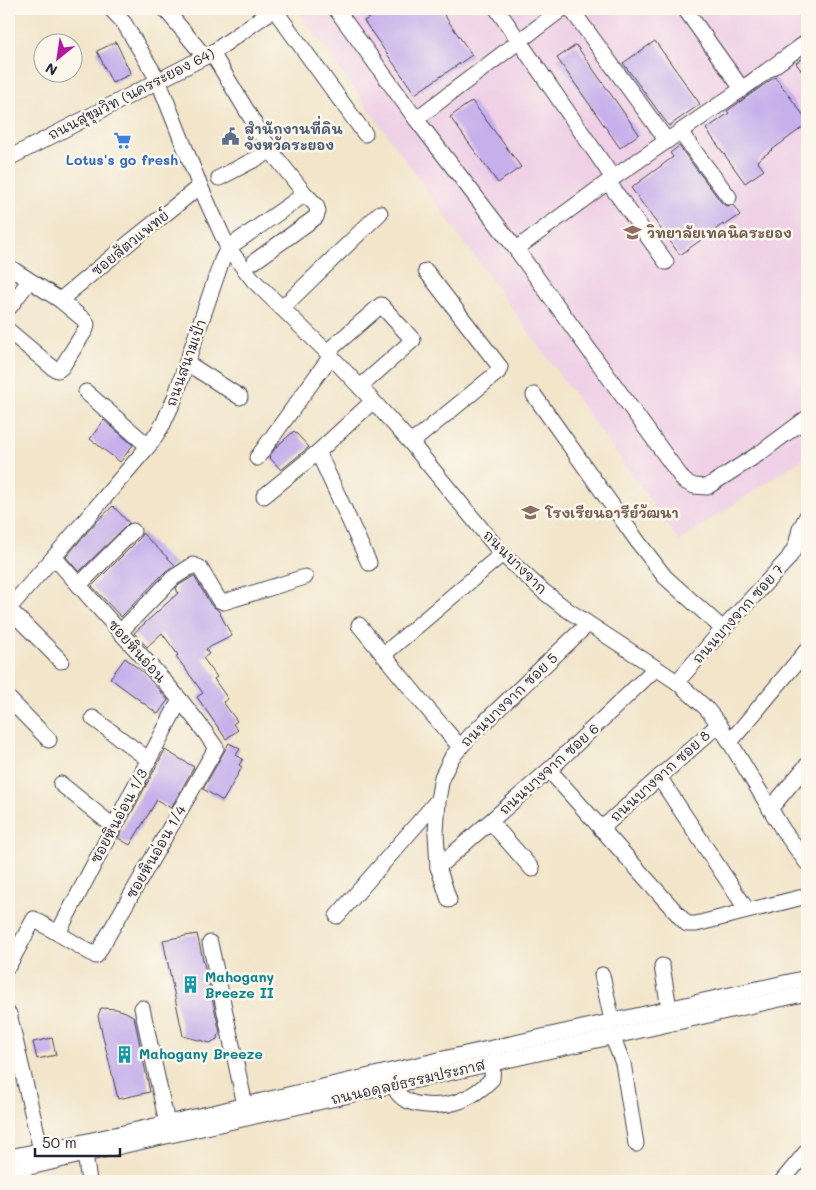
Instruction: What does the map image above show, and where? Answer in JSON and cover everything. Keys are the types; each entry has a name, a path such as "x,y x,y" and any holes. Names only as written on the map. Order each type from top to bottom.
{"street":[{"path":"111,9 124,23 158,80 200,186 228,248 306,194"},
{"path":"165,9 209,55 271,151 316,205 318,211 316,217 255,261"},
{"path":"274,9 365,134"},
{"name":"ถนนสุขุมวิท (นครระยอง 64)","path":"9,158 209,55 274,9"},
{"path":"497,9 666,262"},
{"path":"416,119 562,9"},
{"path":"571,9 667,141"},
{"path":"685,9 742,89"},
{"path":"340,10 416,119 516,250 684,481 694,486 707,487 760,453 807,418"},
{"path":"516,250 611,180 807,42"},
{"path":"680,132 729,197"},
{"path":"219,178 271,151"},
{"name":"ซอยสัตวแพทย์","path":"60,300 200,186"},
{"path":"282,308 380,214"},
{"name":"ถนนบางจาก","path":"228,248 254,281 360,386 411,443 502,554 566,610 677,682 706,708 719,724 783,830 807,863"},
{"name":"ถนนสนามเป้า","path":"9,608 148,446 163,424 174,400 222,260 228,248"},
{"path":"9,266 60,300 83,319 86,329 62,367 58,370 53,368 9,331"},
{"path":"411,443 498,372 500,366 426,271"},
{"path":"9,308 30,281"},
{"path":"257,458 329,354 380,305 413,340 360,386"},
{"path":"186,363 240,397"},
{"path":"86,392 148,446"},
{"path":"534,395 665,577 723,629"},
{"path":"264,496 318,452 373,401"},
{"path":"318,452 369,563"},
{"name":"ถนนบางจาก ซอย 7","path":"677,682 788,559 802,550 800,529 807,516"},
{"path":"79,585 133,531"},
{"path":"383,655 502,554"},
{"name":"ซอยหินอ่อน","path":"54,557 150,664 216,748"},
{"path":"120,632 173,578 193,565 200,568 219,600 224,602 305,577"},
{"path":"9,608 61,661"},
{"name":"ถนนบางจาก ซอย 5","path":"449,900 438,867 436,833 438,800 442,777 452,757 471,735 588,624"},
{"path":"359,625 460,747"},
{"path":"730,742 807,650"},
{"name":"ถนนบางจาก ซอย 6","path":"438,867 549,770 656,668"},
{"path":"9,699 49,740"},
{"name":"ซอยหินอ่อน 1/3","path":"58,933 180,700"},
{"path":"93,718 149,760"},
{"name":"ถนนบางจาก ซอย 8","path":"601,829 719,724"},
{"name":"ซอยหินอ่อน 1/4","path":"58,933 96,956 216,748"},
{"path":"770,809 807,765"},
{"path":"549,770 682,920 688,924 696,924 807,896"},
{"path":"659,777 747,910"},
{"path":"61,784 113,826"},
{"path":"337,916 438,800"},
{"path":"491,822 532,869"},
{"path":"9,966 34,919 58,933"},
{"path":"210,943 245,1105"},
{"path":"662,966 669,1008"},
{"path":"602,975 612,1020"},
{"name":"ถนนอดุลย์ธรรมประภาส","path":"9,1157 84,1154 394,1084 446,1066 612,1020 807,978"},
{"name":"ถนนอดุลย์ธรรมประภาส","path":"9,1172 42,1157 167,1123 245,1105 446,1066 493,1063 807,993"},
{"path":"142,1008 167,1123"},
{"path":"9,1014 15,1074 42,1157"},
{"path":"612,1036 622,1063 636,1144"},
{"path":"394,1084 398,1094 411,1103 434,1106 460,1101 482,1089 492,1079 493,1063"},
{"path":"783,1180 807,1151"},
{"path":"84,1154 89,1181"}],"shaded area":[{"name":"วิทยาลัยเทคนิคระยอง","path":"301,9 807,9 807,456 679,541 298,11"}],"building":[{"path":"382,9 440,9 472,55 415,94 364,21"},
{"path":"655,41 700,104 669,126 623,63"},
{"path":"116,42 131,74 112,83 97,51"},
{"path":"576,45 639,134 620,148 557,58"},
{"path":"807,55 807,79 796,63"},
{"path":"775,77 807,120 807,124 757,161 764,170 745,183 706,129 729,113 727,111"},
{"path":"472,101 521,167 498,183 450,117"},
{"path":"679,146 722,203 726,206 733,205 740,215 724,226 723,224 680,255 631,188 673,157 670,153"},
{"path":"104,420 133,445 120,462 90,439"},
{"path":"294,431 309,447 281,470 269,457 276,447"},
{"path":"113,506 129,523 79,572 66,557 95,523"},
{"path":"142,533 175,565 166,571 121,617 92,586 140,538"},
{"path":"194,576 211,605 218,610 232,636 206,649 209,654 203,658 217,677 214,679 228,699 223,702 237,721 233,724 238,730 226,739 197,697 203,693 162,633 147,647 134,633 178,593 176,588 179,585"},
{"path":"125,658 144,673 168,700 158,714 110,678"},
{"path":"229,743 240,749 236,755 243,759 239,765 242,767 223,801 203,789"},
{"path":"165,750 194,767 171,808 157,800 130,845 118,838"},
{"name":"Mahogany Breeze II","path":"197,934 220,1032 217,1039 210,1043 183,1036 163,940"},
{"name":"Mahogany Breeze","path":"101,1008 116,1009 134,1017 150,1092 118,1099 98,1016"},
{"path":"52,1038 56,1055 37,1059 33,1042"}],"place":[{"name":"สำนักงานที่ดิน จังหวัดระยอง","path":"230,137"},
{"name":"Lotus's go fresh","path":"122,140"},
{"name":"วิทยาลัยเทคนิคระยอง","path":"633,233"},
{"name":"โรงเรียนอารีย์วัฒนา","path":"531,513"},
{"name":"Mahogany Breeze II","path":"191,985"},
{"name":"Mahogany Breeze","path":"125,1054"}]}
